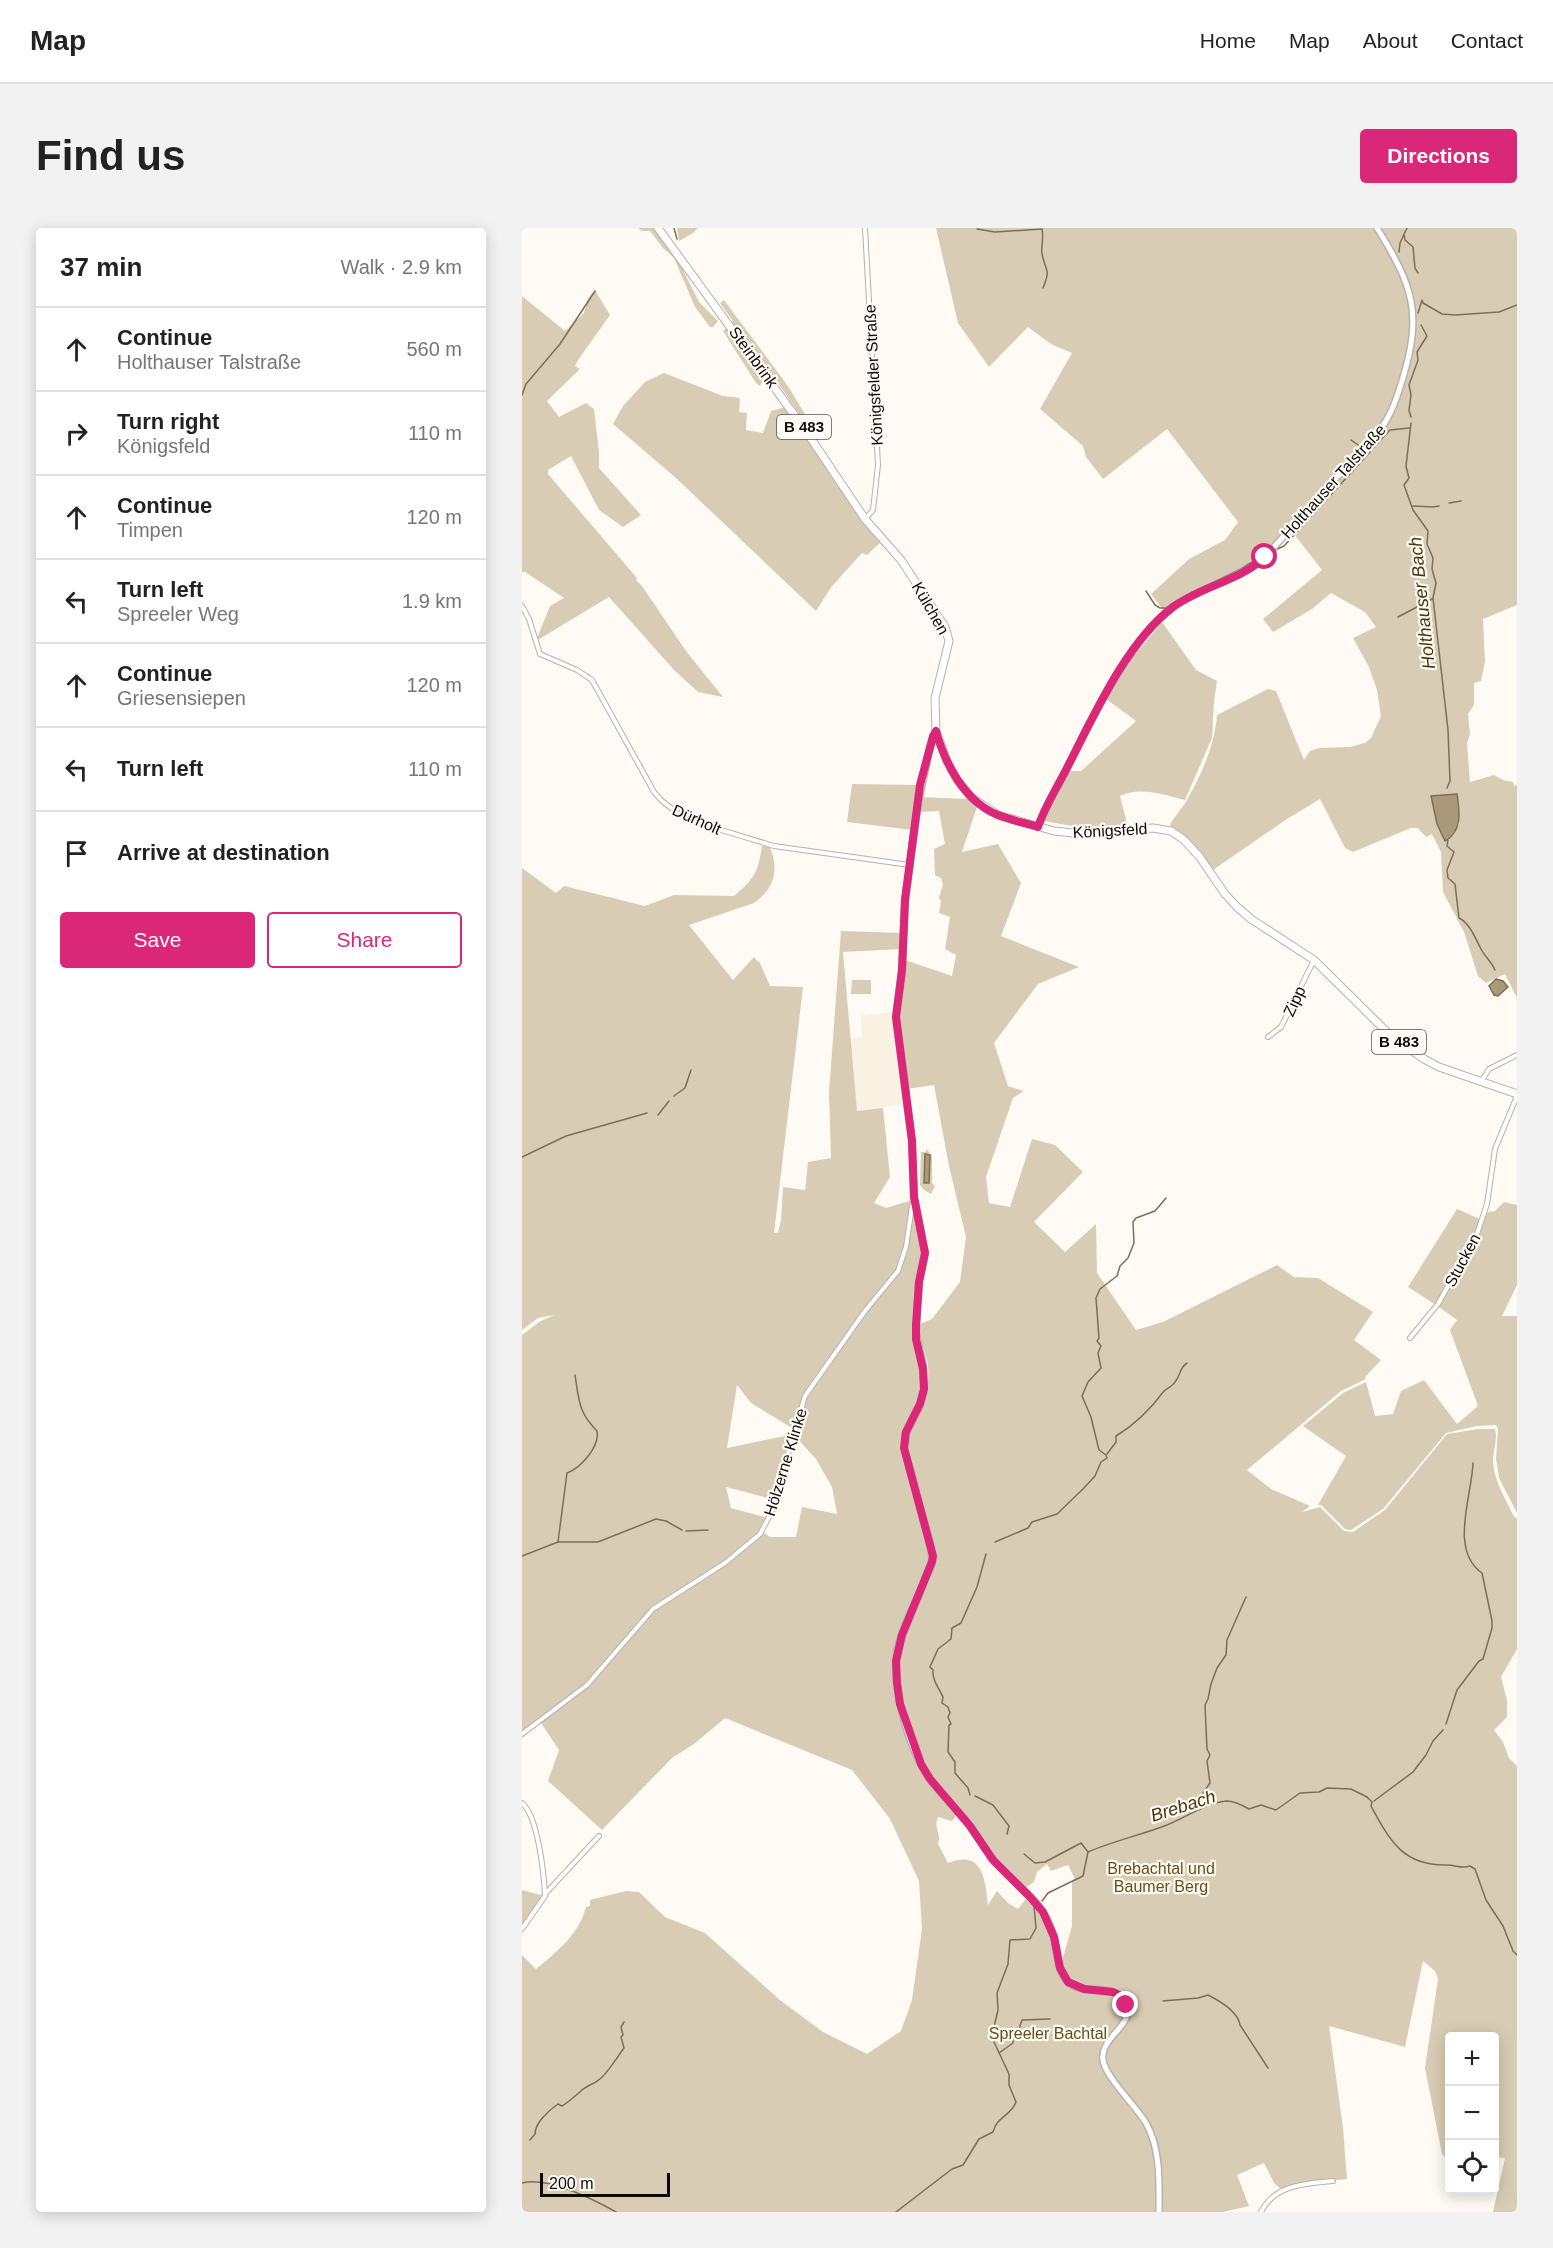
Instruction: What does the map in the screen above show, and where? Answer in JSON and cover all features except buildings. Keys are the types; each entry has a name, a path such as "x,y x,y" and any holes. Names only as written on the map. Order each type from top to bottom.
{"main road":[{"name":"Steinbrink","path":"658,228 806,430 865,519"},
{"name":"Külchen","path":"865,519 901,560 943,623 949,638 935,698 936,731"},
{"name":"Königsfeld","path":"936,731 946,761 957,780 972,798 998,815 1038,827 1076,834 1153,828 1171,831 1184,840 1199,856 1229,900 1251,919 1314,960"},
{"name":"B 483","path":"1314,960 1380,1027 1404,1046 1439,1067 1517,1095"}],"street":[{"name":"Königsfelder Straße","path":"865,228 878,465 873,510 865,519"},
{"name":"Holthauser Talstraße","path":"1038,827 1102,701 1126,661 1148,633 1163,616 1182,602 1241,574 1258,563 1375,435 1390,414 1410,355 1414,320 1405,280 1377,228"},
{"name":"Dürholt","path":"522,606 529,619 540,654 577,670 592,680 649,783 670,808 708,826 774,846 910,865"},
{"path":"936,731 920,785 904,915 902,970 896,1017 912,1141 915,1202 925,1246 924,1264 918,1286 916,1325 924,1389 920,1404 906,1432 904,1448 933,1556 898,1647 896,1672 898,1697 921,1764 930,1779 970,1826 993,1860 1038,1905 1047,1920 1065,1979 1084,1989 1113,1992 1121,1996 1125,2002 1126,2019 1105,2045 1103,2059 1107,2071 1141,2116 1153,2139 1158,2164 1159,2212"},
{"name":"Zipp","path":"1268,1037 1281,1027 1314,960"},
{"path":"1481,1082 1489,1070 1517,1055"},
{"name":"Stucken","path":"1410,1338 1438,1304 1477,1234 1487,1204 1495,1149 1517,1095"},
{"name":"Hölzerne Klinke","path":"522,1734 587,1685 653,1610 725,1563 760,1534 777,1502 804,1400 865,1311 898,1271 906,1247 912,1206 915,1202"},
{"path":"522,1803 534,1821 545,1893 542,1903 522,1929"},
{"path":"545,1893 551,1890 599,1836"},
{"path":"1261,2212 1270,2198 1282,2191 1305,2184 1333,2181"}],"shaded area":[{"path":"1457,794 1459,815 1457,827 1451,837 1445,841 1437,824 1431,796"},
{"path":"1496,979 1503,981 1508,987 1498,996 1494,995 1489,986"},
{"path":"893,1012 904,1103 857,1111 849,1039 862,1037 861,1015"},
{"path":"925,1154 930,1155 929,1183 924,1183"}],"green space":[{"path":"638,228 654,228 676,256 699,302 718,321 713,327 710,327 695,307 674,258 650,231 642,231"},
{"path":"677,228 698,228 679,241"},
{"path":"936,228 1517,228 1517,605 1483,619 1485,662 1481,681 1474,683 1474,705 1468,714 1470,734 1467,744 1470,782 1494,775 1513,782 1514,786 1517,785 1517,998 1505,974 1486,983 1478,976 1464,932 1443,892 1441,852 1432,834 1426,837 1418,828 1411,828 1353,852 1345,848 1320,799 1213,870 1170,825 1186,802 1203,769 1214,736 1217,715 1268,689 1276,691 1304,760 1310,751 1319,748 1350,747 1365,743 1371,738 1381,716 1377,690 1369,667 1353,638 1376,627 1365,612 1331,593 1312,609 1273,632 1263,619 1322,570 1294,534 1351,464 1347,461 1262,556 1248,567 1181,597 1164,611 1151,594 1189,559 1225,540 1238,522 1167,429 1103,479 1086,457 1083,446 1040,409 1072,353 1051,344 1028,327 989,367 958,323","holes":["1435,811 1459,812 1459,824 1454,835 1443,838"]},
{"path":"595,290 610,315 578,360 575,366 580,369 547,401 559,417 586,403 594,409 599,468 641,515 623,527 599,510 571,456 548,470 548,474 637,578 636,580 686,651 723,697 698,692 674,670 609,597 536,641 550,606 564,598 522,572 522,296 565,331 584,313 588,298"},
{"path":"724,300 788,386 818,436 815,437 771,373 765,377 760,386 756,383 723,331 733,321 720,303"},
{"path":"664,373 723,396 740,398 739,412 747,413 746,430 763,433 771,411 786,407 882,541 867,555 862,553 832,586 816,611 676,478 613,424 623,406 645,382"},
{"path":"1162,622 1196,670 1217,681 1212,738 1185,800 1144,792 1120,796 1128,827 1089,829 1044,821 1070,771 1081,771 1136,721 1106,699 1132,658"},
{"path":"852,784 918,785 918,797 969,799 977,807 962,852 998,844 1021,883 1001,936 1079,967 1038,984 994,1043 1008,1086 1024,1091 1013,1098 986,1177 989,1203 1010,1207 1032,1139 1055,1145 1083,1172 1034,1222 1065,1252 1096,1224 1097,1273 1136,1330 1163,1322 1277,1265 1294,1277 1318,1278 1373,1312 1354,1340 1381,1360 1365,1377 1366,1379 1341,1391 1247,1470 1271,1489 1310,1506 1302,1512 1320,1507 1344,1531 1353,1532 1385,1510 1447,1434 1495,1429 1493,1462 1495,1475 1517,1519 1517,1649 1501,1677 1507,1700 1507,1717 1494,1730 1503,1742 1509,1758 1517,1766 1517,2212 1493,2212 1497,2194 1499,2194 1505,2158 1499,2157 1499,2032 1445,2032 1445,2157 1442,2154 1425,2068 1438,1979 1435,1971 1423,1961 1405,2047 1329,2026 1343,2128 1347,2179 1305,2183 1282,2190 1274,2183 1264,2163 1237,2175 1249,2206 1223,2212 1161,2212 1159,2163 1156,2149 1159,2212 522,2212 522,1955 536,1969 560,1949 573,1934 586,1907 590,1906 590,1900 626,1891 639,1892 665,1917 705,1933 780,2000 823,2032 867,2054 901,2031 912,2000 922,1929 919,1881 890,1819 852,1770 725,1718 694,1744 672,1758 602,1830 548,1781 559,1750 541,1723 587,1686 659,1606 710,1576 758,1539 763,1532 770,1537 796,1537 802,1507 837,1514 832,1487 816,1459 795,1436 792,1428 751,1403 737,1385 727,1448 791,1436 775,1500 726,1487 731,1508 768,1518 757,1535 726,1561 653,1608 585,1684 522,1732 522,1335 539,1322 554,1315 538,1318 522,1330 522,868 556,893 564,886 645,906 674,895 734,896 754,875 762,846 770,847 774,863 773,878 771,885 761,897 754,903 689,925 733,980 754,957 759,961 770,986 803,987 774,1233 778,1233 781,1220 783,1187 805,1190 808,1162 831,1158 829,1092 841,931 901,933 901,949 843,952 857,1111 883,1108 890,1177 874,1203 886,1208 912,1200 923,1253 916,1285 914,1331 921,1366 922,1386 920,1399 910,1419 916,1420 928,1380 920,1324 932,1319 960,1282 966,1237 949,1166 934,1085 907,1089 899,1014 905,960 952,976 956,955 945,949 950,917 939,913 941,901 939,898 943,884 941,878 935,875 934,849 945,844 939,811 919,812 917,800 912,830 847,822","holes":["901,1639 898,1661 900,1696 923,1763 937,1786 965,1818 995,1859 1025,1888 1034,1882 1037,1872 1047,1864 1051,1871 1068,1865 1075,1879 1072,1880 1072,1926 1060,1968 1057,1966 1051,1931 1044,1916 1028,1896 1018,1909 1008,1903 997,1891 988,1905 980,1869 969,1860 948,1863 938,1844 936,1824 938,1817 952,1821 958,1814 970,1826 928,1777 906,1728 901,1710 896,1672"]},
{"path":"852,980 871,980 871,994 851,994"},
{"path":"926,1149 932,1155 932,1183 935,1186 931,1194 920,1185 921,1152 926,1152"},
{"path":"1504,1202 1517,1205 1517,1285 1502,1316 1517,1316 1517,1513 1499,1478 1496,1458 1498,1429 1496,1425 1477,1426 1446,1433 1383,1509 1351,1530 1345,1529 1321,1505 1318,1505 1346,1456 1303,1426 1343,1393 1366,1382 1375,1416 1393,1414 1401,1391 1424,1380 1457,1424 1478,1406 1450,1330 1457,1320 1439,1307 1488,1212 1495,1211"},
{"path":"1457,1209 1482,1220 1436,1305 1408,1287"},
{"path":"522,1890 541,1895 543,1891 538,1905 522,1925"}],"waterway":[{"path":"674,228 677,239"},
{"name":"Holthauser Bach","path":"1399,252 1400,243 1407,228"},
{"path":"977,229 995,232 1042,229"},
{"path":"1042,229 1042,254 1047,271 1043,288"},
{"path":"1404,234 1405,240 1413,247 1415,268 1418,273"},
{"path":"522,395 526,384 560,344 595,291"},
{"path":"1418,313 1422,300 1423,303 1442,314 1455,315 1499,312 1517,305"},
{"name":"Holthauser Bach","path":"1411,417 1409,385 1418,360 1417,352 1427,336 1421,325"},
{"name":"Holthauser Bach","path":"1411,423 1406,466 1409,478 1404,485 1413,510 1428,531 1427,544 1433,558 1432,569 1436,583 1433,598 1448,730 1450,781 1447,788"},
{"path":"1273,551 1284,546 1370,452 1370,448 1373,448 1390,430 1409,428"},
{"path":"1351,440 1361,447"},
{"path":"1449,503 1461,501"},
{"path":"1413,506 1439,506"},
{"path":"1146,591 1155,605 1166,608 1263,555"},
{"path":"1398,617 1432,599"},
{"name":"Holthauser Bach","path":"1448,840 1447,846 1454,852 1447,870 1448,878 1455,884 1459,918 1469,928 1495,970"},
{"path":"674,1096 685,1088 691,1070"},
{"path":"658,1115 669,1101"},
{"path":"522,1157 566,1136 647,1113"},
{"path":"995,1542 1028,1528 1032,1522 1057,1514 1095,1476 1101,1462 1107,1458 1099,1450 1091,1417 1082,1396 1088,1382 1101,1368 1098,1353 1101,1346 1097,1341 1099,1338 1096,1298 1100,1289 1117,1276 1120,1266 1128,1258 1134,1243 1133,1222 1136,1218 1155,1211 1166,1198"},
{"path":"1107,1454 1116,1442 1116,1436 1130,1427 1148,1410 1174,1383 1187,1363"},
{"path":"522,1556 558,1542 567,1473 588,1456 596,1443 597,1431 583,1412 575,1375"},
{"path":"1446,1724 1457,1690 1483,1659 1492,1628 1482,1573 1472,1563 1464,1537 1473,1463"},
{"path":"559,1542 598,1542 656,1519 666,1521 682,1530"},
{"path":"686,1531 708,1530"},
{"path":"970,1795 968,1788 955,1773 955,1762 948,1752 950,1713 948,1707 942,1703 943,1697 930,1667 938,1649 951,1639 952,1628 961,1623 977,1587 986,1554"},
{"path":"1203,1802 1203,1793 1210,1783 1205,1705 1217,1668 1226,1655 1227,1640 1246,1597"},
{"path":"1374,1801 1413,1772 1443,1730"},
{"name":"Brebach","path":"1088,1852 1167,1825 1220,1802 1233,1802 1249,1809 1261,1805 1276,1810 1300,1793 1319,1792 1327,1788 1351,1789 1372,1802 1371,1806 1385,1830 1400,1849 1409,1856 1432,1864 1470,1866 1475,1869 1486,1900 1503,1926 1513,1951 1517,1955"},
{"path":"975,1796 993,1805 1009,1826 1007,1834"},
{"name":"Brebach","path":"1024,1854 1035,1863 1045,1862 1081,1843 1088,1852 1083,1876 1048,1893 1042,1901"},
{"path":"896,2212 952,2169 963,2165 979,2139 993,2132 998,2123 1014,2107 1016,2102 1009,2085 1009,2074 994,2042 994,2027 998,2010 997,1993 1008,1964 1010,1940 1030,1939 1036,1928 1034,1906"},
{"path":"1163,2001 1208,1995 1223,2003 1236,2015 1268,2068"},
{"path":"999,2053 1013,2043 1013,2034 1019,2029 1022,2020 1050,2019"},
{"path":"530,2140 550,2110 558,2104 562,2106 607,2072 624,2048 621,2037 623,2035 621,2027 624,2022"},
{"path":"522,2183 544,2183 570,2190 616,2212"}],"route":[{"path":"1126,2005 1121,1996 1113,1992 1079,1988 1065,1979 1060,1968 1054,1937 1043,1912 993,1860 970,1826 930,1779 921,1764 900,1704 896,1672 898,1647 933,1556 904,1448 906,1432 920,1404 924,1389 916,1325 919,1282 925,1253 914,1197 912,1141 896,1017 903,958 905,900 920,785 936,731 946,761 957,780 972,798 998,815 1038,827 1102,701 1126,661 1148,633 1175,606 1254,567 1265,557"}],"park label":[{"name":"Brebachtal und Baumer Berg","path":"1161,1877"},
{"name":"Spreeler Bachtal","path":"1048,2033"}]}
